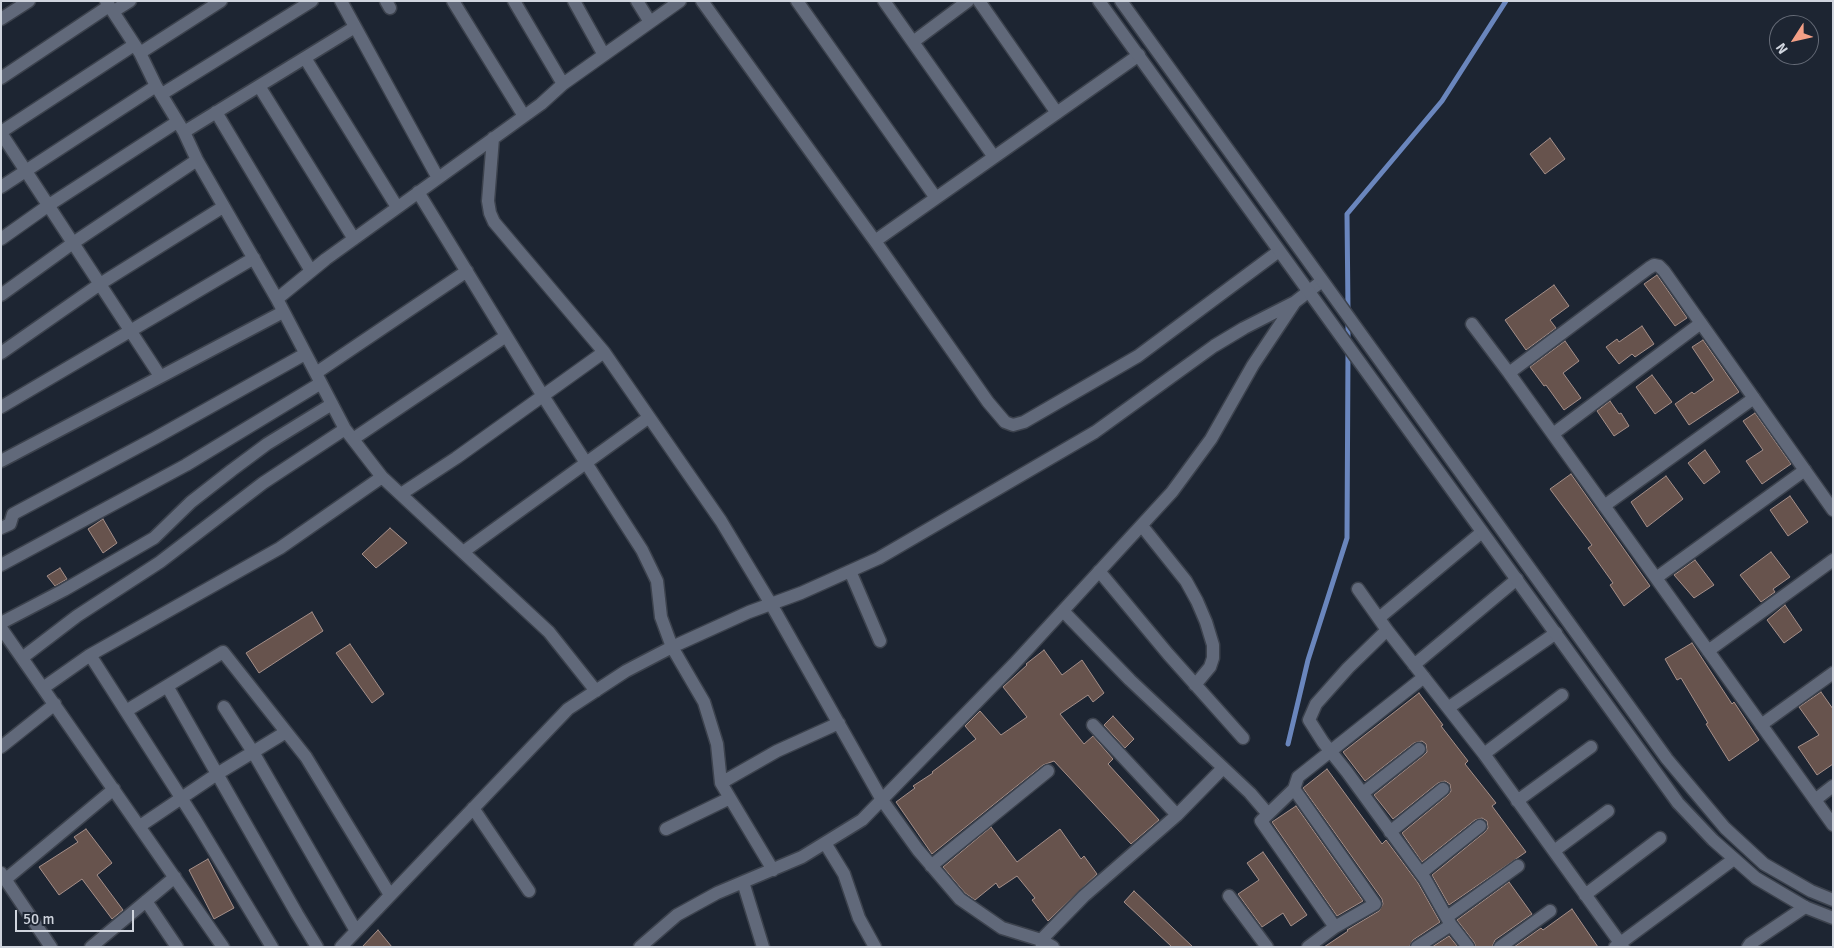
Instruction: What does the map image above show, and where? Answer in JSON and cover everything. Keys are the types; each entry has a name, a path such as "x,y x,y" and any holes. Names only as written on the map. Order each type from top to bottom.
{"street":[{"path":"1,19 29,1"},
{"path":"1,78 110,6 130,1"},
{"path":"160,376 1,133 137,49 221,1"},
{"path":"1,188 159,90 312,1"},
{"path":"341,1 438,178"},
{"path":"453,1 524,116"},
{"path":"514,1 563,84"},
{"path":"574,1 604,55"},
{"path":"637,1 650,22"},
{"path":"277,300 311,271 397,207 524,116 563,84 680,1"},
{"path":"702,1 988,402 1005,422 1013,425 1024,422 1138,356 1279,251"},
{"path":"796,1 936,198"},
{"path":"884,1 994,157"},
{"path":"913,42 968,1"},
{"path":"979,1 1058,113"},
{"path":"1099,1 1678,803 1713,840 1756,878 1805,907 1833,918"},
{"path":"1121,1 1667,759 1725,828 1764,864 1811,891 1833,901 1820,913"},
{"path":"110,6 137,49 181,127 197,160 254,258 349,434 382,477 549,632 596,691"},
{"path":"1,239 49,205 181,127 216,112 355,27"},
{"path":"875,241 1139,56"},
{"path":"305,58 397,207"},
{"path":"259,86 354,239"},
{"path":"216,112 311,271"},
{"path":"493,138 488,201 494,222 604,352 721,521 771,604 882,800 918,850 960,899 1002,928 1053,947"},
{"path":"1,295 73,243 197,160"},
{"path":"418,192 543,396 642,550 657,581 661,617 672,647 704,702 717,744 721,783 772,870"},
{"path":"1,353 100,284 223,207"},
{"path":"1,407 254,258"},
{"path":"1509,373 1654,266 1659,266 1833,510"},
{"path":"1,565 186,465 318,378 467,271"},
{"path":"341,947 568,709 626,671 672,647 749,612 879,558 1095,432 1214,346 1244,328 1311,295 1325,285"},
{"path":"640,947 677,915 717,893 802,857 862,820 1014,664 1172,492 1211,439 1253,365 1295,302"},
{"path":"1,461 283,312"},
{"path":"1553,434 1701,323"},
{"path":"1472,324 1833,825"},
{"path":"22,658 77,616 160,562 263,483 349,434 506,336"},
{"path":"1355,356 1372,350"},
{"path":"401,494 604,352"},
{"path":"1,528 10,524 12,514 155,438 306,354"},
{"path":"1604,506 1754,398"},
{"path":"1,623 64,590 154,538 190,502 232,470 267,444 332,404"},
{"path":"463,552 648,418"},
{"path":"1656,578 1805,470"},
{"path":"43,688 90,655 280,548 382,477"},
{"path":"1142,526 1186,581 1206,622 1213,645 1213,658 1210,667 1195,685"},
{"path":"1378,618 1482,532"},
{"path":"1708,651 1833,560"},
{"path":"850,571 880,641"},
{"path":"1099,571 1195,685 1243,738"},
{"path":"1414,665 1517,579"},
{"path":"1358,589 1387,630 1484,754 1619,945 1734,859"},
{"path":"1063,610 1130,680 1250,793 1268,814"},
{"path":"1,628 223,947"},
{"path":"1387,630 1348,668 1316,704 1310,720 1330,752 1363,793 1421,873 1449,921 1468,947"},
{"path":"1448,708 1556,634"},
{"path":"126,711 223,652 306,757 390,896"},
{"path":"90,655 182,798 272,947"},
{"path":"1761,725 1833,673"},
{"path":"1336,927 1261,821 1294,789 1298,777 1424,678"},
{"path":"167,686 317,947"},
{"path":"1484,754 1562,696"},
{"path":"1,747 55,704"},
{"path":"224,707 253,752 356,931"},
{"path":"721,783 777,751 839,723"},
{"path":"1093,725 1177,815"},
{"path":"140,826 217,774 286,732"},
{"path":"1517,801 1591,747"},
{"path":"1363,793 1419,748"},
{"path":"1042,944 1084,896 1177,815 1223,768"},
{"path":"931,866 1048,771"},
{"path":"1815,800 1833,786"},
{"path":"51,947 4,876 114,789"},
{"path":"1294,789 1375,904 1336,927 1308,947"},
{"path":"1390,832 1443,789"},
{"path":"666,829 730,798"},
{"path":"473,808 529,891"},
{"path":"1554,851 1608,811"},
{"path":"1421,873 1480,826"},
{"path":"1585,895 1660,838"},
{"path":"825,843 844,874 858,918 875,947"},
{"path":"1417,947 1518,866"},
{"path":"91,947 175,877"},
{"path":"743,882 763,947"},
{"path":"1229,896 1267,947"},
{"path":"146,901 178,947"},
{"path":"1748,947 1805,907"},
{"path":"1500,947 1550,910"}],"building":[{"path":"1550,138 1565,159 1545,174 1530,154"},
{"path":"1657,275 1687,318 1675,326 1644,284"},
{"path":"1554,285 1569,306 1550,320 1556,328 1526,350 1505,320"},
{"path":"1642,326 1654,344 1635,357 1632,354 1619,364 1606,347 1617,339 1619,342"},
{"path":"1703,340 1739,392 1689,425 1675,404 1714,380 1692,347"},
{"path":"1565,341 1579,361 1563,373 1581,398 1564,410 1530,367"},
{"path":"1652,375 1672,402 1655,414 1636,387"},
{"path":"1610,401 1629,426 1614,436 1597,411"},
{"path":"1755,413 1791,464 1762,484 1746,461 1763,450 1743,421"},
{"path":"1705,450 1720,472 1704,484 1688,463"},
{"path":"1571,474 1650,586 1624,606 1610,585 1613,583 1588,548 1592,545 1550,489"},
{"path":"1666,476 1683,499 1647,527 1631,502"},
{"path":"1790,496 1808,522 1788,536 1770,510"},
{"path":"103,519 117,543 103,553 88,529"},
{"path":"390,528 407,543 376,568 362,554"},
{"path":"1771,552 1790,577 1773,589 1775,592 1761,602 1740,575"},
{"path":"1695,560 1714,585 1694,598 1674,575"},
{"path":"60,568 67,579 55,586 47,576"},
{"path":"1785,605 1802,630 1784,643 1767,620"},
{"path":"312,612 323,631 259,673 246,653"},
{"path":"1692,643 1732,704 1734,702 1759,740 1729,761 1681,678 1677,680 1665,659"},
{"path":"350,644 384,694 372,703 336,653"},
{"path":"1044,650 1062,675 1082,660 1104,693 1093,702 1088,695 1060,714 1084,744 1093,736 1113,759 1108,764 1159,820 1131,844 1054,761 1043,765 932,854 896,802 915,788 913,786 933,773 976,739 965,726 980,711 1001,735 1027,717 1003,687 1026,664"},
{"path":"1821,692 1833,709 1833,764 1817,775 1798,747 1819,735 1799,707"},
{"path":"1419,693 1468,761 1465,764 1496,803 1492,806 1526,852 1449,905 1432,875 1485,832 1488,828 1487,821 1482,818 1475,820 1422,862 1402,833 1448,795 1451,791 1450,784 1445,781 1438,783 1393,819 1374,795 1424,755 1427,752 1426,744 1422,741 1414,743 1365,781 1343,752"},
{"path":"1113,716 1134,739 1125,748 1104,725"},
{"path":"1327,769 1382,844 1386,840 1418,883 1440,922 1413,940 1409,947 1324,947 1347,930 1379,911 1383,904 1382,899 1303,788"},
{"path":"1296,806 1363,901 1337,916 1272,822"},
{"path":"991,827 1017,862 1060,829 1081,859 1084,856 1097,874 1048,921 1032,900 1035,898 1017,876 999,888 996,883 975,900 965,893 943,867"},
{"path":"86,829 112,863 97,875 123,910 112,919 82,879 59,895 39,867 78,842 74,837"},
{"path":"1263,852 1307,915 1291,926 1283,913 1262,927 1238,894 1259,880 1247,863"},
{"path":"208,859 234,908 214,919 189,870"},
{"path":"1509,882 1532,914 1495,940 1492,947 1476,947 1457,920"},
{"path":"1134,891 1193,947 1172,947 1124,902"},
{"path":"1572,909 1598,947 1514,947 1541,928 1543,930"},
{"path":"378,930 392,947 362,947"},
{"path":"1449,936 1458,947 1432,947"}],"waterway":[{"path":"1348,310 1347,214 1442,101 1506,1"},
{"path":"1348,321 1348,340"},
{"path":"1288,744 1308,660 1347,538 1348,351"}]}
